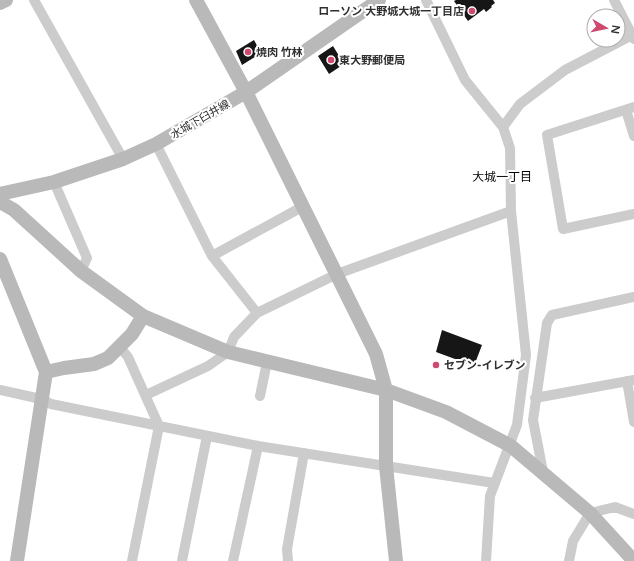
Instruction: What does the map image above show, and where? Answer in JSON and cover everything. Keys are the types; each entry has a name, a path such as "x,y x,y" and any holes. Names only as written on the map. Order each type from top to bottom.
{"street":[{"path":"0,3 6,0"},
{"path":"34,0 123,159"},
{"path":"196,0 246,92 376,354 386,390 386,466 396,561"},
{"name":"水城下臼井線","path":"0,194 54,182 123,159 156,144 246,92 379,0"},
{"path":"426,0 465,80 503,127 510,148 511,211 526,355 517,425 490,496 486,561"},
{"path":"503,127 520,104 565,70 633,36 614,0"},
{"path":"634,136 630,109 547,136 563,229 634,214"},
{"path":"156,144 212,256 257,313"},
{"path":"54,182 87,258 81,271"},
{"path":"0,202 14,210 81,271 143,316 228,352 386,390 446,412 510,446 543,472 590,513 634,561"},
{"path":"212,256 302,207"},
{"path":"146,395 208,366 228,352 234,338 257,313 337,274 511,211"},
{"path":"0,259 46,372 17,561"},
{"path":"543,472 532,420 547,323 552,315 634,297"},
{"path":"46,372 94,364 108,358 132,334 143,316"},
{"path":"120,347 128,357 160,426 132,561"},
{"path":"260,396 266,362"},
{"path":"535,398 631,380 634,422"},
{"path":"0,390 41,399 51,404 258,446 494,483"},
{"path":"182,561 207,436"},
{"path":"233,561 258,446"},
{"path":"288,561 287,549 304,453"},
{"path":"569,561 572,541 590,513 615,507 634,514"}],"building":[{"name":"ローソン 大野城大城一丁目店","path":"493,0 495,3 486,12 484,9 468,21 454,1"},
{"name":"焼肉 竹林","path":"254,40 261,53 242,65 236,51"},
{"name":"東大野郵便局","path":"333,46 344,64 329,74 318,56"},
{"path":"442,330 482,345 474,366 436,352"}],"place":[{"name":"ローソン 大野城大城一丁目店","path":"472,11"},
{"name":"焼肉 竹林","path":"248,52"},
{"name":"東大野郵便局","path":"331,60"},
{"name":"セブン-イレブン","path":"436,365"}],"district":[{"name":"大城一丁目","path":"502,177"}]}
